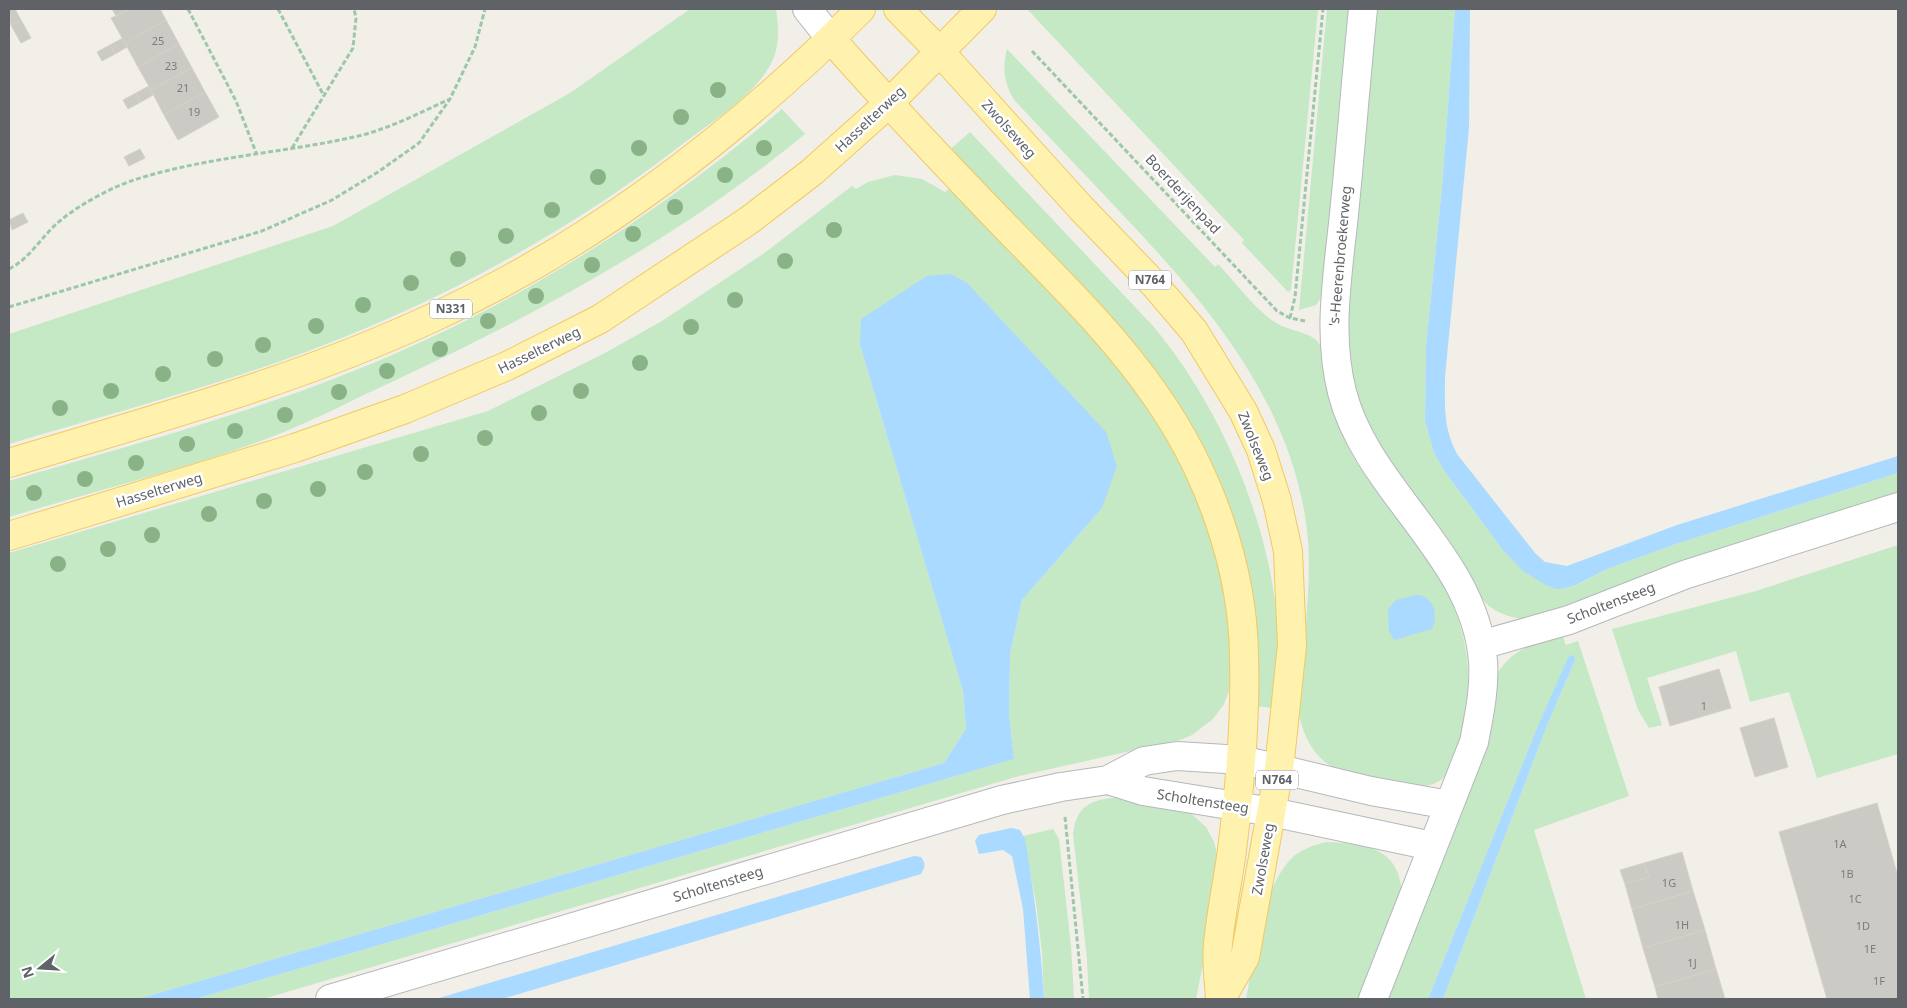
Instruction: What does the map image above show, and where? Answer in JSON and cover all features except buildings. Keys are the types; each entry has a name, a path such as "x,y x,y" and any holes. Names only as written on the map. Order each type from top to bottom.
{"main road":[{"name":"N331","path":"9,463 216,401 323,363 432,318 502,283 594,228 698,155 831,39 861,9"},
{"name":"Zwolseweg","path":"898,9 940,52 1081,208 1153,283 1194,331 1243,411 1261,450 1277,501 1288,551 1292,645 1279,768 1246,956 1220,999"},
{"name":"Hasselterweg","path":"9,536 295,448 405,409 507,366 600,319 748,221 812,172 888,104 982,9"},
{"name":"Zwolseweg","path":"831,39 888,104 1083,307 1135,368 1157,397 1177,429 1213,507 1236,585 1244,654 1242,760 1218,946 1220,999"}],"street":[{"path":"807,9 831,39"},
{"name":"'s-Heerenbroekerweg","path":"1363,9 1332,324 1342,392 1361,444 1437,548 1469,607 1481,645"},
{"name":"Scholtensteeg","path":"1481,645 1570,620 1684,575 1898,507"},
{"path":"1373,999 1474,742 1483,663 1481,645"},
{"name":"Scholtensteeg","path":"330,999 992,803 1061,787 1108,780 1144,761 1177,756 1242,760 1370,791 1449,805"},
{"name":"Scholtensteeg","path":"1108,780 1143,791 1237,808 1272,812 1432,846"}],"path":[{"path":"188,9 236,101 257,155"},
{"path":"278,9 324,96"},
{"path":"292,149 354,48 356,18 354,9"},
{"path":"9,307 253,234 332,200 378,172 419,143 450,99 475,47 484,9"},
{"path":"1290,318 1295,296 1323,9"},
{"name":"Boerderijenpad","path":"1032,51 1277,311 1290,318 1332,324"},
{"path":"9,269 20,263 61,220 101,196 134,180 193,165 356,137 393,124 450,99"},
{"path":"1061,787 1083,999"}],"green space":[{"path":"690,9 776,9 778,39 773,60 761,78 728,110 634,180 586,212 487,270 436,296 331,342 212,384 9,444 9,334 333,226 570,93"},
{"path":"1027,9 1318,9 1291,290 1288,292 1242,243 1244,240"},
{"path":"1327,9 1351,9 1325,292 1316,305 1299,310"},
{"path":"1377,9 1455,9 1442,187 1426,346 1425,421 1434,453 1443,469 1502,549 1565,588 1575,586 1607,569 1673,545 1898,473 1898,496 1528,619 1507,616 1489,606 1479,594 1460,558 1445,535 1397,474 1376,441 1362,411 1352,373 1348,320"},
{"path":"1007,49 1215,267 1218,264 1265,315 1284,327 1313,338 1321,347 1333,410 1349,449 1364,474 1409,531 1434,567 1457,615 1464,640 1468,665 1465,718 1452,765 1438,782 1431,785 1410,787 1347,773 1332,767 1324,761 1307,739 1300,720 1297,701 1307,609 1308,538 1295,472 1280,430 1260,390 1237,352 1211,316 1153,247 1015,101 1008,89 1005,76"},
{"path":"782,109 805,134 710,206 661,238 610,269 507,326 334,410 266,439 170,470 9,517 9,481 253,408 333,379 454,327 569,264 625,228 679,191"},
{"path":"970,132 1153,326 1199,390 1219,426 1251,501 1272,579 1278,640 1274,708 1253,706 1212,480 946,153"},
{"path":"895,175 922,179 945,192 949,189 1049,287 1130,377 1191,478 1217,552 1231,628 1231,686 1224,704 1213,719 1192,735 1180,740 1019,776 263,999 195,999 1014,759 1009,715 1010,654 1022,600 1102,508 860,345 963,691 966,729 944,763 138,999 9,999 9,553 488,411 605,353 662,321 763,254 852,186 856,189 868,182"},
{"path":"1898,545 1898,754 1817,778 1789,692 1750,702 1736,651 1647,678 1662,725 1649,728 1638,710 1612,629 1756,591"},
{"path":"1562,634 1566,645 1578,641 1629,796 1534,830 1586,999 1443,999 1546,728 1575,660 1537,728 1428,999 1386,999 1499,671 1519,651 1535,643"},
{"path":"1125,797 1187,810 1206,827 1214,842 1218,858 1211,924 1196,999 1089,999 1087,959 1073,834 1075,823 1084,808 1097,801"},
{"path":"1053,829 1059,839 1071,946 1074,999 1044,999 1042,952 1036,903 1023,836"},
{"path":"1326,842 1353,844 1377,851 1387,857 1394,865 1399,877 1402,893 1360,999 1246,999 1265,908 1279,875 1289,861 1301,851"}],"water":[{"path":"1455,9 1470,9 1469,128 1445,377 1447,426 1457,454 1535,553 1545,562 1567,566 1677,525 1898,456 1898,473 1673,545 1607,569 1574,586 1556,589 1523,571 1502,549 1443,469 1434,453 1425,421 1426,346 1442,187"},
{"path":"951,274 967,283 1106,432 1117,466 1102,508 1022,600 1010,654 1009,715 1014,759 195,999 138,999 944,763 966,729 963,691 860,345 861,319 927,276"},
{"path":"1416,595 1427,598 1431,602 1435,613 1432,629 1394,640 1389,631 1388,609 1396,600"},
{"path":"1571,655 1574,656 1575,660 1546,728 1443,999 1428,999 1537,728"},
{"path":"1011,828 1020,830 1025,839 1037,919 1044,999 1030,999 1023,909 1012,856 1003,850 979,854 975,841 979,835"},
{"path":"914,856 921,857 924,862 921,874 502,999 436,999"}]}
